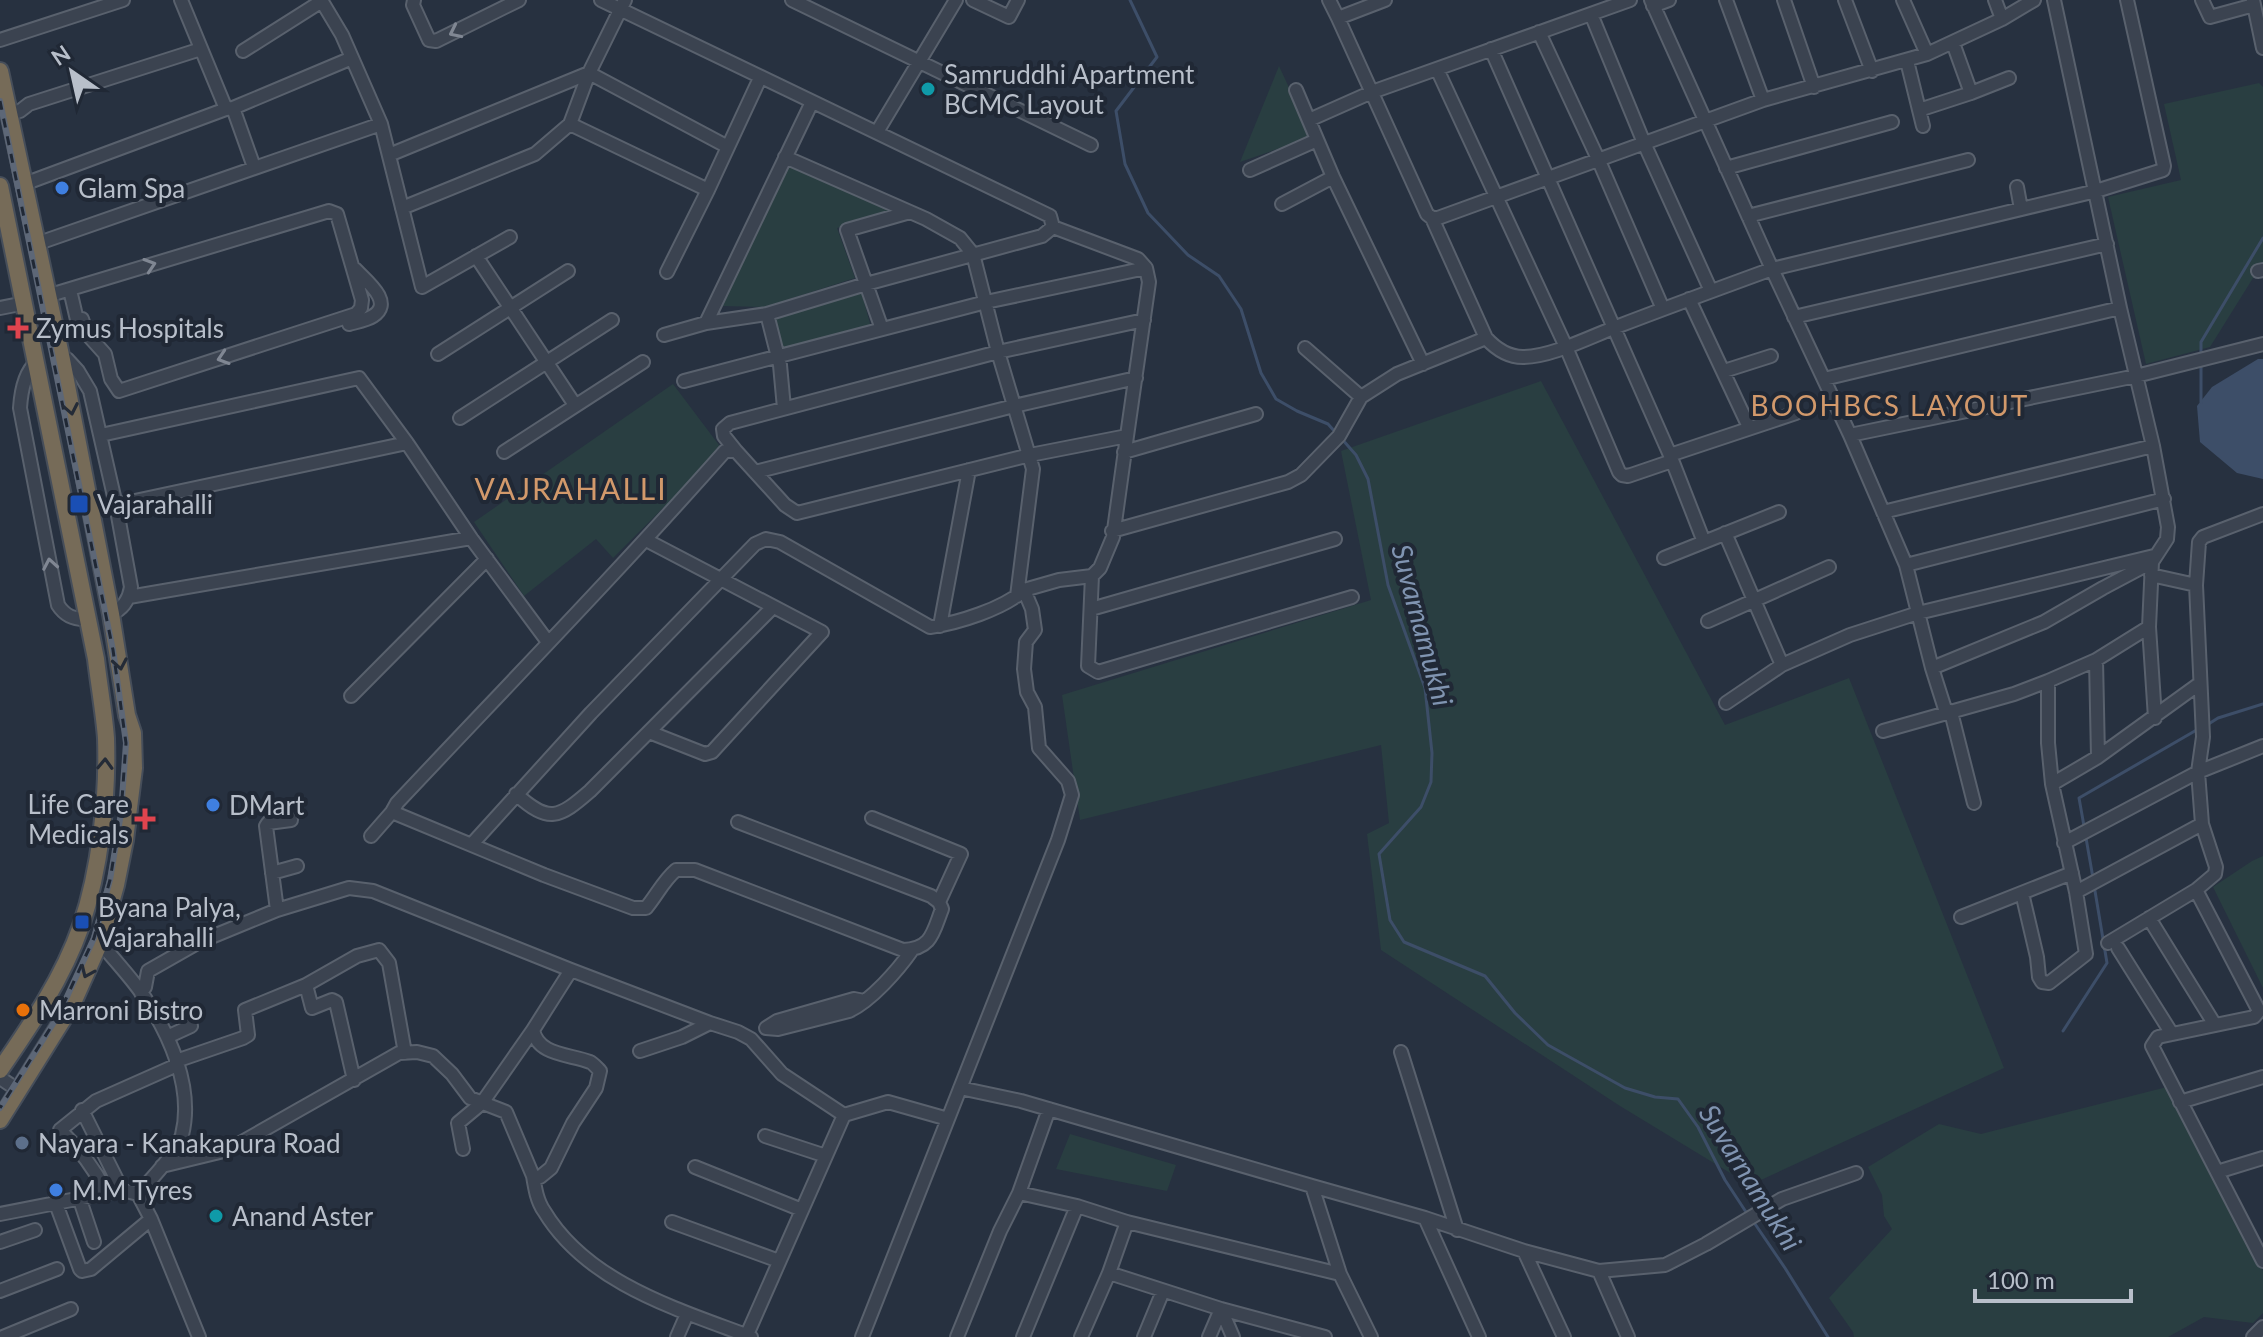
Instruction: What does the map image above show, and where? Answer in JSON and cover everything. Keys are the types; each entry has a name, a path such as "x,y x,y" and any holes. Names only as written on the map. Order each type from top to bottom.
{"highway":[{"path":"0,71 62,360 112,618 127,715 133,733 134,768 125,840 100,942 72,1005 0,1120"},
{"path":"0,186 96,659 106,737 104,799 97,863 80,930 45,1003 0,1070"},
{"path":"89,623 112,618"}],"street":[{"path":"0,40 123,0"},
{"path":"181,0 254,167"},
{"path":"414,0 413,5 429,40 436,41 519,0"},
{"path":"601,0 623,5 760,78 1050,216 1053,227"},
{"path":"792,0 1091,145"},
{"path":"877,132 956,0"},
{"path":"973,0 1009,17 1018,0"},
{"path":"1329,0 1486,338 1495,348 1511,356 1526,357 1566,347 1772,269 2096,191 2160,172 2164,166 2127,0"},
{"path":"1338,18 1385,0"},
{"path":"1309,120 1372,92 1630,0"},
{"path":"1669,0 1652,3 1850,435 1906,565 1932,668 1945,709 1951,712 1974,803"},
{"path":"1726,0 1763,100"},
{"path":"1784,0 1814,87"},
{"path":"1845,0 1872,71"},
{"path":"1903,0 1927,54"},
{"path":"1995,0 2002,19"},
{"path":"1432,218 1763,100 1927,54 2002,19 2034,0"},
{"path":"2054,0 2153,446 2168,527 2167,539 2152,564 2149,627 2155,718"},
{"path":"2202,0 2210,17 2253,3 2263,48"},
{"path":"243,51 321,1 342,35 381,124 422,287 510,237"},
{"path":"402,208 535,154 570,124 589,73 623,5"},
{"path":"1591,14 1644,143 1711,291"},
{"path":"1539,32 1663,309"},
{"path":"1953,43 1971,93"},
{"path":"8,109 16,102 29,104 201,49"},
{"path":"1491,49 1671,458 1704,542"},
{"path":"24,184 229,109 352,58"},
{"path":"1907,61 1923,126"},
{"path":"1437,69 1622,475 1628,476 1749,427 1796,413"},
{"path":"589,73 728,147"},
{"path":"389,155 589,73"},
{"path":"667,272 760,78"},
{"path":"1919,110 2009,78"},
{"path":"1296,90 1333,177 1423,364"},
{"path":"706,323 812,102"},
{"path":"1726,168 1892,122"},
{"path":"36,244 381,124"},
{"path":"570,124 708,190"},
{"path":"1250,170 1317,140"},
{"path":"785,157 910,212 960,238 973,254 1033,469 1020,593 1032,609 1035,630 1026,642 1024,669 1027,692 1035,707 1039,748 1068,781 1072,795 1058,840 862,1337"},
{"path":"1748,216 1968,160"},
{"path":"1282,204 1333,177"},
{"path":"2017,187 2021,209"},
{"path":"47,296 329,211 337,214 362,300 356,314 119,391 111,379 105,354 87,334 82,319 77,320 57,342"},
{"path":"882,329 847,230 910,212"},
{"path":"664,335 706,323 767,314 1042,236 1053,227"},
{"path":"472,844 755,544 766,539 780,542 930,627 981,613 1020,593 1059,580 1092,576 1100,568 1113,537 1149,282 1146,268 1138,259 1053,227"},
{"path":"1794,317 2107,244"},
{"path":"476,256 575,405"},
{"path":"342,327 373,316 382,302 378,292 352,267"},
{"path":"684,381 986,302 1146,268"},
{"path":"438,354 568,271"},
{"path":"70,290 77,320"},
{"path":"1689,299 1749,427"},
{"path":"0,308 25,303"},
{"path":"1824,379 2120,308"},
{"path":"767,314 778,355 784,408"},
{"path":"460,418 612,320"},
{"path":"1127,436 1030,455 797,513 785,505 736,451 724,436 723,429 730,423 998,352 1144,320"},
{"path":"255,347 267,351 324,332"},
{"path":"1112,531 1288,482 1301,475 1339,436 1361,397 1397,374 1486,338"},
{"path":"1850,435 2136,376 2263,344"},
{"path":"1305,348 1361,397"},
{"path":"1724,371 1771,356"},
{"path":"62,360 67,359 78,371 90,391 116,505 131,587 129,597 112,618"},
{"path":"504,452 643,362"},
{"path":"36,363 22,390 20,408 58,605 64,614 89,623"},
{"path":"101,435 359,378 548,642"},
{"path":"755,472 1136,378"},
{"path":"1124,452 1256,414"},
{"path":"116,505 407,443"},
{"path":"1883,512 2153,446"},
{"path":"371,836 408,791 646,540 725,451 736,451"},
{"path":"940,626 969,470"},
{"path":"1906,565 2164,499"},
{"path":"1664,558 1779,512"},
{"path":"2172,1034 2113,945 2149,918 2196,890 2216,871 2202,824 2198,772 2203,737 2196,585 2199,542 2203,537 2263,514"},
{"path":"1725,533 1782,665"},
{"path":"129,597 471,538"},
{"path":"1091,609 1335,539"},
{"path":"646,540 822,632 716,749 705,754 649,732"},
{"path":"351,696 487,559"},
{"path":"1932,668 2044,622 2152,564"},
{"path":"1726,703 1782,665 1850,635 1918,613 2152,564 2196,585"},
{"path":"1708,621 1829,567"},
{"path":"1092,576 1088,666 1098,672 1352,597"},
{"path":"516,794 535,810 548,814 559,814 569,809 773,607"},
{"path":"1883,731 2014,694 2048,681 2096,660 2149,627"},
{"path":"2096,660 2098,757"},
{"path":"2022,893 2039,977 2042,982 2049,983 2086,954 2052,784 2048,743 2048,681"},
{"path":"2052,784 2200,690"},
{"path":"2064,843 2198,772 2263,746"},
{"path":"392,812 633,908 646,908 664,880 676,870 695,870 903,950 922,947 931,940 942,909 931,896 738,822"},
{"path":"872,818 961,854 939,902"},
{"path":"277,910 266,826 268,823 291,820"},
{"path":"2076,892 2202,824"},
{"path":"272,873 297,866"},
{"path":"1961,917 2072,873"},
{"path":"141,993 146,974 199,942 277,910 349,888 373,891 738,1032 751,1039 782,1074 844,1115"},
{"path":"2196,890 2259,1011 2254,1017 2158,1037 2152,1046 2262,1254"},
{"path":"2149,918 2215,1025"},
{"path":"100,942 141,993 167,1037 185,1096 182,1137 138,1194"},
{"path":"107,1193 80,1149 60,1130 82,1110 114,1092 176,1063 248,1035 245,1010 306,985 357,956 379,950 389,963 405,1053"},
{"path":"751,1039 766,1028 778,1029 858,1007 912,950"},
{"path":"463,1149 458,1123 482,1103 571,970"},
{"path":"306,985 312,1008 332,1000 336,1002 354,1080"},
{"path":"640,1051 682,1037 710,1023"},
{"path":"167,1037 191,1026"},
{"path":"533,1030 535,1037 550,1051 591,1062 600,1071 596,1088 573,1123 551,1168 540,1177 533,1176"},
{"path":"162,1166 228,1150 399,1053 417,1052 433,1056 470,1098 506,1112 533,1176 543,1210 590,1264 615,1280 687,1314 748,1336 844,1115 888,1102 948,1119"},
{"path":"1401,1052 1457,1230"},
{"path":"2180,1102 2263,1077"},
{"path":"0,1078 18,1090"},
{"path":"960,1088 1049,1109 1599,1271 1665,1265 1782,1199 1856,1173"},
{"path":"957,1337 1000,1231 1019,1193 1049,1109"},
{"path":"82,1110 122,1190"},
{"path":"765,1136 826,1156"},
{"path":"2217,1172 2263,1158"},
{"path":"695,1167 802,1210"},
{"path":"1312,1186 1340,1274 1371,1337"},
{"path":"0,1214 122,1190 138,1194 199,1337"},
{"path":"1019,1193 1340,1274"},
{"path":"79,1197 94,1242"},
{"path":"55,1201 82,1271 91,1269 151,1219"},
{"path":"1023,1337 1077,1206"},
{"path":"1425,1218 1479,1337"},
{"path":"672,1222 779,1261"},
{"path":"1081,1337 1127,1222"},
{"path":"0,1242 35,1230"},
{"path":"1524,1251 1564,1337"},
{"path":"0,1291 57,1269"},
{"path":"1599,1271 1628,1337"},
{"path":"1109,1273 1301,1334 1325,1337"},
{"path":"1144,1337 1163,1291"},
{"path":"3,1337 71,1309"},
{"path":"1209,1337 1221,1309"},
{"path":"1221,1309 1233,1337"},
{"path":"677,1337 687,1314"},
{"path":"2253,1337 2263,1327"}],"green space":[{"path":"1279,66 1312,137 1240,162"},
{"path":"2259,83 2263,87 2263,262 2210,347 2146,364 2108,197 2181,180 2164,104"},
{"path":"790,165 898,212 837,228 855,278 765,307 722,306"},
{"path":"861,291 871,327 783,352 773,316"},
{"path":"1541,381 1725,725 1849,678 2004,1068 1750,1185 1620,1106 1381,950 1367,834 1389,823 1381,745 1080,820 1062,695 1371,600 1341,451"},
{"path":"673,384 722,449 613,558 596,539 524,596 474,522"},
{"path":"2263,856 2263,988 2213,887"},
{"path":"2167,1087 2263,1271 2263,1313 2253,1323 2204,1317 2168,1337 1854,1337 1829,1298 1892,1229 1884,1216 1882,1195 1868,1167 1939,1124 1981,1134"},
{"path":"1070,1134 1176,1165 1167,1191 1056,1169"}],"water":[{"path":"2258,359 2263,359 2263,479 2237,473 2200,442 2197,406 2212,387"}],"waterway":[{"name":"Suvarnamukhi","path":"1130,0 1157,57 1116,111 1125,164 1148,213 1188,255 1219,276 1241,309 1261,373 1276,399 1328,424 1336,433"},
{"path":"2201,357 2201,342 2263,238"},
{"path":"2201,365 2201,402"},
{"name":"Suvarnamukhi","path":"1341,438 1356,455 1368,479 1388,585 1425,688 1432,753 1431,782 1421,807 1379,854 1390,920 1404,942 1485,976 1515,1013 1548,1045 1625,1088 1655,1097 1678,1099 1698,1127 1725,1180 1748,1215"},
{"path":"2207,725 2218,718 2263,704"},
{"path":"2084,826 2079,798 2200,728"},
{"path":"2086,838 2093,878"},
{"path":"2063,1031 2107,963 2094,885"},
{"name":"Suvarnamukhi","path":"1753,1221 1828,1337"}],"railway":[{"path":"0,101 113,650 126,743 121,813 110,880 94,938 58,1016 0,1108"}],"place":[{"name":"Samruddhi Apartment BCMC Layout","path":"928,89"},
{"name":"Glam Spa","path":"62,188"},
{"name":"Zymus Hospitals","path":"18,328"},
{"name":"Vajarahalli","path":"79,504"},
{"name":"DMart","path":"213,805"},
{"name":"Life Care Medicals","path":"145,819"},
{"name":"Byana Palya, Vajarahalli","path":"82,922"},
{"name":"Marroni Bistro","path":"23,1010"},
{"name":"Nayara - Kanakapura Road","path":"22,1143"},
{"name":"M.M Tyres","path":"56,1190"},
{"name":"Anand Aster","path":"216,1216"}],"district":[{"name":"BOOHBCS LAYOUT","path":"1890,405"},
{"name":"VAJRAHALLI","path":"571,488"}]}
